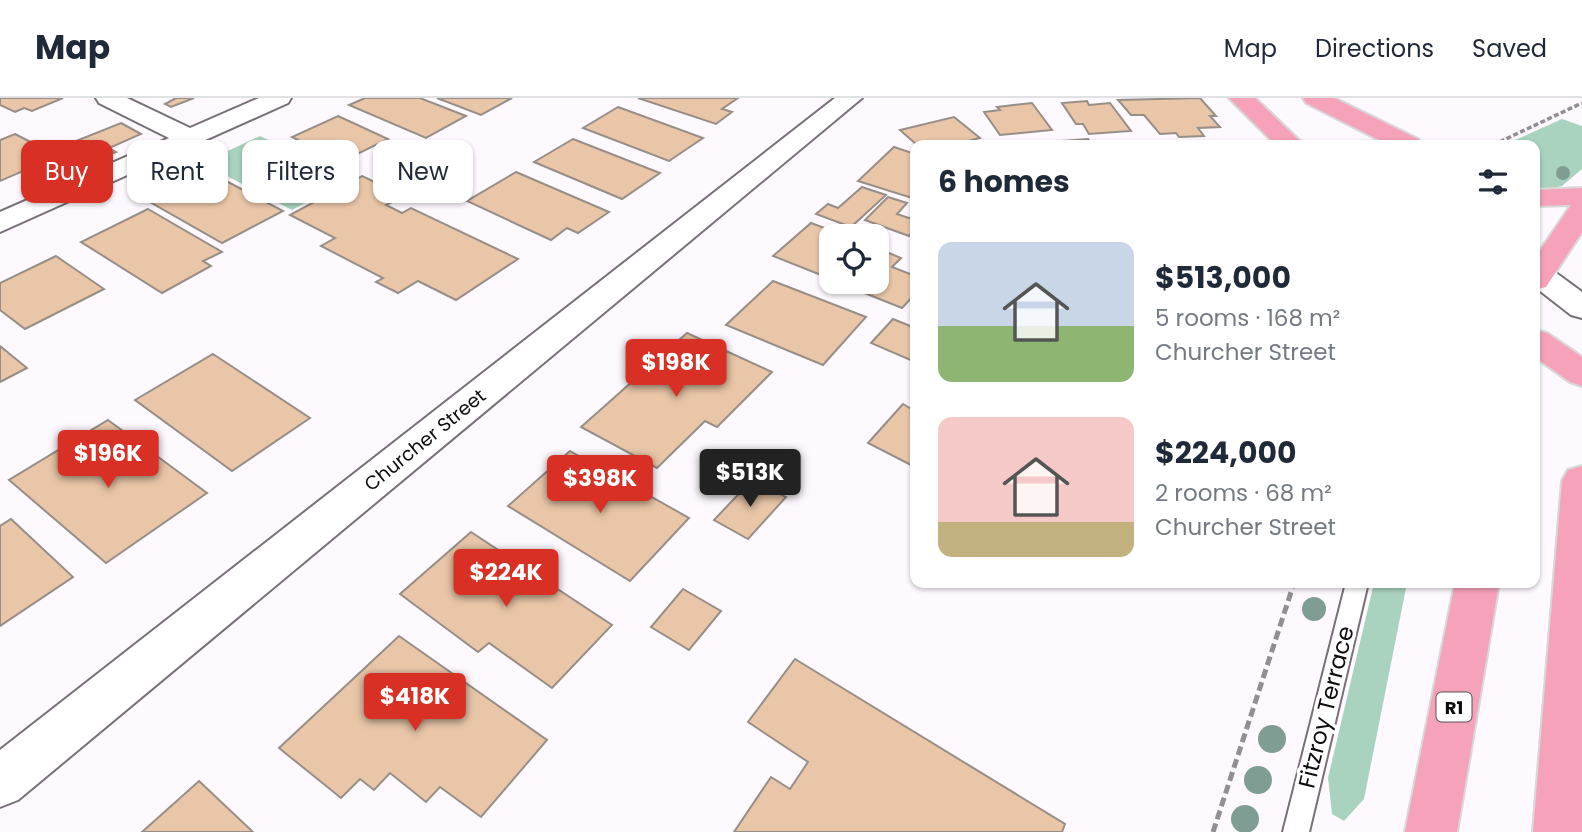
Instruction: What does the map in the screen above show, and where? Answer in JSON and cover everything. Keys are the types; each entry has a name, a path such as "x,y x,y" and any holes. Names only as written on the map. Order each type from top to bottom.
{"highway":[{"path":"1241,98 1286,140"},
{"path":"1297,98 1356,140"},
{"path":"1315,98 1399,140"},
{"path":"1540,198 1582,196"},
{"path":"1540,270 1582,210"},
{"path":"1540,345 1582,374"},
{"path":"1559,832 1582,481"},
{"name":"R1","path":"1431,832 1476,588"}],"street":[{"path":"108,98 190,138"},
{"path":"0,223 279,98"},
{"name":"Churcher Street","path":"0,782 850,98"},
{"path":"1540,279 1582,308"}],"lane":[{"name":"Fitzroy Terrace","path":"1296,832 1356,588"}],"path":[{"path":"1504,140 1582,103"},
{"path":"1213,832 1292,588"}],"green space":[{"path":"1562,119 1582,126 1582,169 1562,186 1542,190 1540,140 1515,140"},
{"path":"260,136 268,140 251,140"},
{"path":"242,144 242,184 228,177 228,151"},
{"path":"279,203 305,203 292,210"},
{"path":"1373,588 1406,588 1364,799 1344,821 1332,814 1328,778"}],"building":[{"path":"0,98 63,98 32,111 24,108 15,112 0,105"},
{"path":"176,98 194,98 171,107 165,104"},
{"path":"365,98 420,98 466,116 426,138 349,105"},
{"path":"437,98 512,98 481,115"},
{"path":"638,98 738,98 722,109 732,112 716,124"},
{"path":"1200,98 1216,116 1210,116 1220,127 1198,128 1204,136 1179,137 1176,133 1160,134 1144,115 1131,115 1118,100"},
{"path":"1087,101 1089,105 1110,103 1131,131 1089,134 1083,124 1076,124 1062,103"},
{"path":"1032,103 1052,130 1000,135 984,112 1000,110 997,107"},
{"path":"618,107 703,138 669,161 583,128"},
{"path":"338,116 388,139 373,140 373,146 359,153 359,140 298,140 292,137"},
{"path":"954,117 980,138 911,140 900,130"},
{"path":"121,123 141,134 113,146 113,140 78,140"},
{"path":"15,134 27,140 21,140 21,172 0,181 0,140"},
{"path":"573,139 660,173 622,199 534,162"},
{"path":"894,147 910,152 910,197 858,181"},
{"path":"516,172 609,212 578,233 567,228 551,240 471,203 473,197"},
{"path":"362,176 373,181 373,203 390,203 386,205 402,213 411,208 518,259 456,300 418,281 398,293 376,282 383,278 321,246 335,238 290,215 312,203 359,203 359,178"},
{"path":"228,182 242,189 242,203 268,203 283,211 222,243 152,203 228,203"},
{"path":"862,187 886,195 854,224 843,224 816,214 828,204 838,208"},
{"path":"888,197 907,203 897,214 910,218 909,236 889,229 889,224 876,224 865,220"},
{"path":"148,209 222,252 203,261 211,266 162,293 81,242"},
{"path":"811,223 819,226 819,274 773,256"},
{"path":"889,253 901,258 892,267 910,274 910,299 902,308 867,294 889,294"},
{"path":"56,256 104,289 25,329 0,310 0,283"},
{"path":"773,281 866,317 823,365 726,325"},
{"path":"893,319 910,326 910,360 871,343"},
{"path":"687,333 772,372 717,427 705,421 657,468 581,427"},
{"path":"0,346 27,368 0,382"},
{"path":"213,354 310,418 232,471 135,400"},
{"path":"903,404 910,408 910,464 868,443"},
{"path":"108,420 207,493 106,563 9,480"},
{"path":"570,451 689,518 630,581 508,506"},
{"path":"752,480 786,497 748,539 714,520"},
{"path":"11,519 73,577 0,626 0,526"},
{"path":"471,532 612,625 552,688 489,643 478,652 400,594"},
{"path":"683,589 721,611 689,650 651,627"},
{"path":"399,636 547,740 481,817 440,787 426,802 390,773 374,790 360,779 341,798 279,748"},
{"path":"795,659 1065,824 1062,832 734,832 771,777 790,789 808,762 748,722"},
{"path":"199,781 253,832 142,832"}]}
